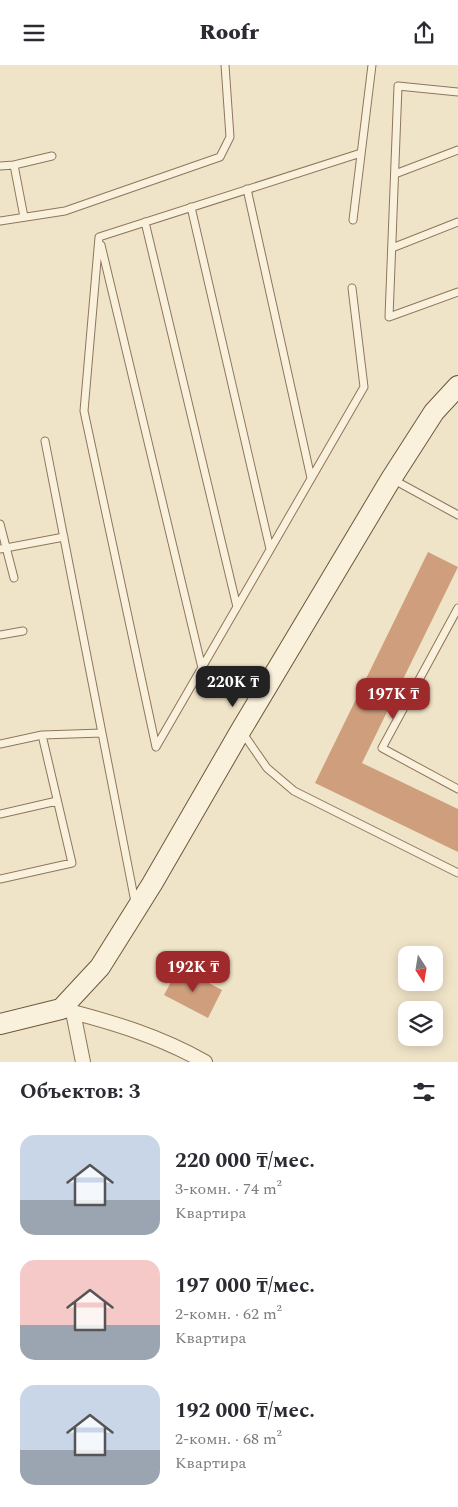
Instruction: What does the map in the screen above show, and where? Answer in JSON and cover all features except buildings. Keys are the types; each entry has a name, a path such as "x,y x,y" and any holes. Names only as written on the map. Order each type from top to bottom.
{"street":[{"path":"67,1010 100,967 152,884 241,730 391,479 434,412 458,386"},
{"path":"67,1010 83,1062"},
{"path":"0,1024 67,1010 142,1032 180,1047 205,1062"}],"lane":[{"path":"0,221 64,211 220,157 230,137 224,65"},
{"path":"353,220 372,65"},
{"path":"458,92 398,86 389,317 458,292"},
{"path":"396,174 458,150"},
{"path":"99,237 361,153"},
{"path":"0,166 14,165 52,156"},
{"path":"14,165 24,217"},
{"path":"247,189 311,478"},
{"path":"191,207 270,549"},
{"path":"145,222 237,607"},
{"path":"392,248 458,223"},
{"path":"99,237 84,411 156,747 364,387 352,289"},
{"path":"99,237 202,668"},
{"path":"45,441 136,910"},
{"path":"391,479 458,515"},
{"path":"0,523 3,549 14,578"},
{"path":"3,549 64,537"},
{"path":"458,608 382,748 458,789"},
{"path":"0,635 23,631"},
{"path":"241,730 267,768 294,791 458,873"},
{"path":"0,744 42,735 102,733"},
{"path":"0,879 72,863 42,735"},
{"path":"0,813 57,801"}]}
